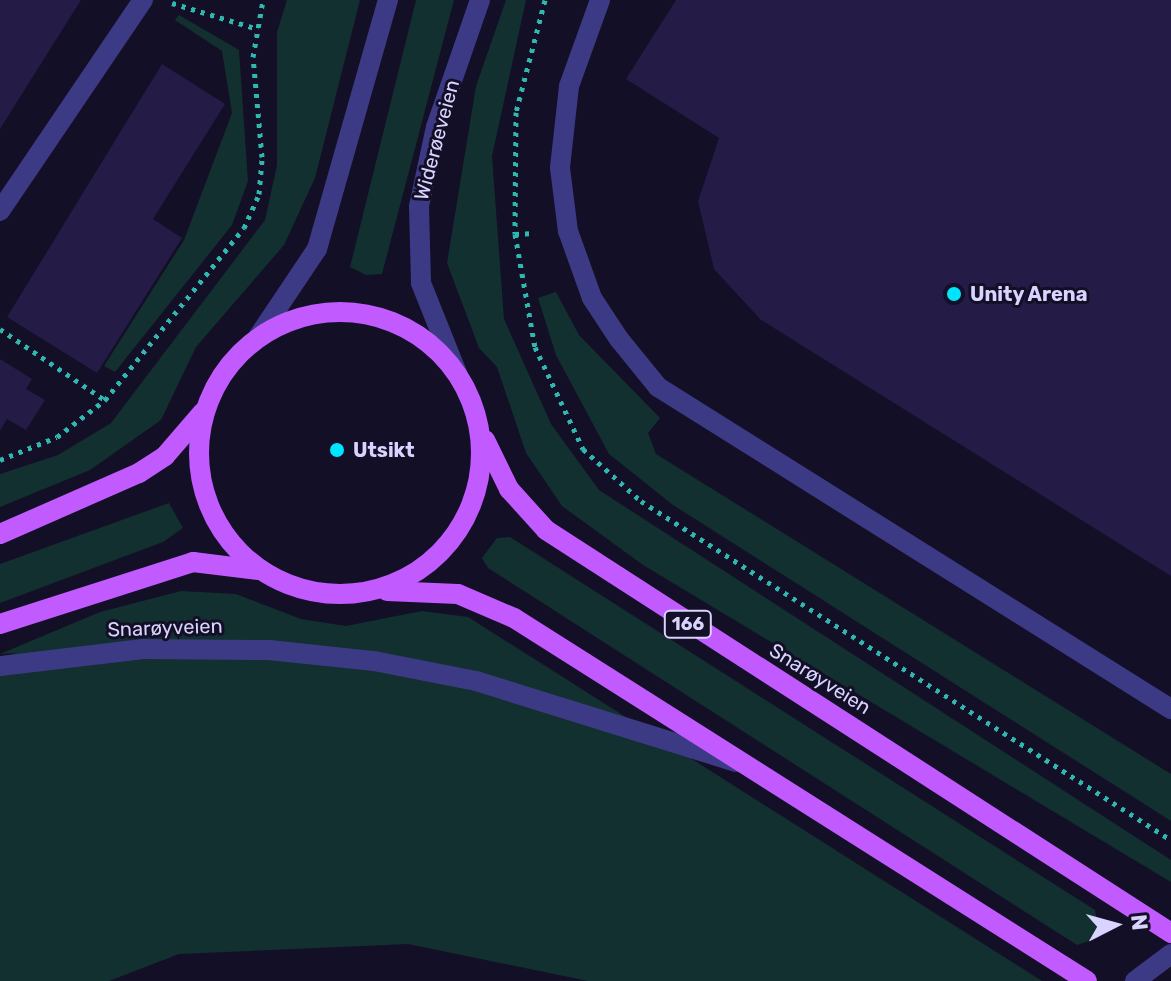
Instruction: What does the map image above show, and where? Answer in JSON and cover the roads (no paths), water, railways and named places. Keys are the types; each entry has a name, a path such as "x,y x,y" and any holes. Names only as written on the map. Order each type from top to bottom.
{"main road":[{"name":"166","path":"0,534 139,473 165,456 205,409 235,357 258,337 317,313 370,315 410,330 457,373 480,429 482,460 464,521 423,567 367,592 313,592 262,571 193,562 0,624"},
{"name":"166","path":"205,409 199,446 214,517 262,571"},
{"name":"Snarøyveien","path":"480,429 509,489 546,530 1171,933"},
{"name":"Snarøyveien","path":"367,592 434,591 484,602 1087,981"}],"street":[{"path":"0,211 143,0"},
{"path":"258,337 317,249 388,0"},
{"name":"Widerøeveien","path":"457,373 421,283 419,206 436,127 480,0"},
{"path":"600,0 569,86 560,168 568,231 592,298 619,339 658,387 1171,709"},
{"name":"Snarøyveien","path":"0,666 143,649 269,650 374,661 476,681 748,766"},
{"path":"1135,981 1171,954"}],"place":[{"name":"Unity Arena","path":"954,294"},
{"name":"Utsikt","path":"337,450"}]}
